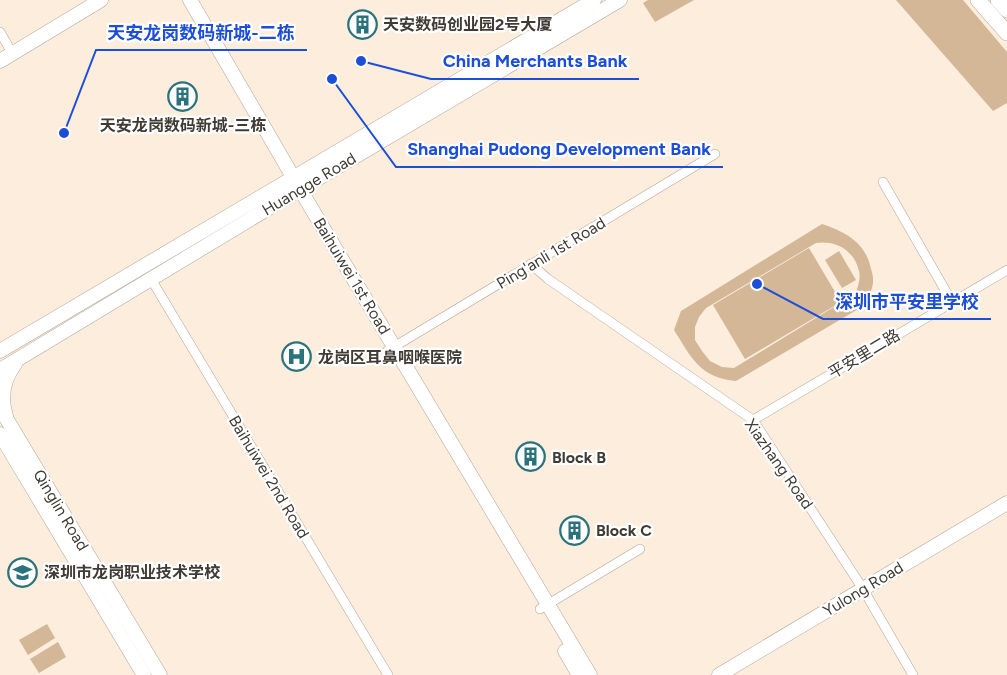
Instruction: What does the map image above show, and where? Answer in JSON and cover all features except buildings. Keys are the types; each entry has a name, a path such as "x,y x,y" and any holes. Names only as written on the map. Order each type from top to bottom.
{"main road":[{"path":"0,61 7,50 84,0"},
{"path":"7,50 101,0"},
{"name":"Baihuiwei 1st Road","path":"180,0 544,606 591,675"},
{"name":"Baihuiwei 1st Road","path":"189,0 293,185"},
{"name":"Huangge Road","path":"0,370 151,279 293,185 594,0"},
{"name":"Huangge Road","path":"4,348 620,0"},
{"path":"978,0 1007,33"},
{"path":"998,0 1007,10"},
{"path":"8,421 4,409 4,385 13,366 21,358"},
{"name":"Qinglin Road","path":"0,408 44,495 144,675"},
{"name":"Qinglin Road","path":"1,438 44,495 160,675"},
{"name":"Yulong Road","path":"737,675 1007,503"},
{"name":"Yulong Road","path":"719,675 1007,514"},
{"name":"Baihuiwei 1st Road","path":"544,606 579,675"}],"street":[{"path":"0,32 7,50"},
{"name":"Ping'anli 1st Road","path":"390,349 715,154"},
{"path":"883,182 952,302"},
{"name":"Xiazhang Road","path":"531,264 548,279 753,420 865,593 914,675"},
{"name":"平安里二路","path":"753,420 1007,270"},
{"name":"Baihuiwei 2nd Road","path":"151,279 388,675"},
{"path":"544,606 640,549"}],"shaded area":[{"path":"648,0 694,0 655,22 643,3"},
{"path":"896,0 963,0 1007,52 1007,103 993,111"},
{"path":"822,224 847,235 860,245 865,252 873,276 871,291 860,308 736,381 714,376 705,371 692,357 674,330 681,311","holes":["816,243 837,245 853,257 860,274 855,294 734,368 722,367 710,361 695,340 695,327 706,308"]},
{"path":"809,248 841,302 745,359 713,305"},
{"path":"839,251 856,280 842,288 825,260"},
{"path":"47,624 55,638 28,655 19,640"},
{"path":"58,642 66,657 39,673 30,659"}],"place":[{"name":"天安数码创业园2号大厦","path":"362,24"},
{"name":"China Merchants Bank","path":"361,61"},
{"name":"Shanghai Pudong Development Bank","path":"332,79"},
{"name":"天安龙岗数码新城-三栋","path":"183,97"},
{"name":"天安龙岗数码新城-二栋","path":"64,133"},
{"name":"深圳市平安里学校","path":"757,284"},
{"name":"龙岗区耳鼻咽喉医院","path":"297,357"},
{"name":"Block B","path":"531,457"},
{"name":"Block C","path":"575,530"},
{"name":"深圳市龙岗职业技术学校","path":"23,572"}]}
